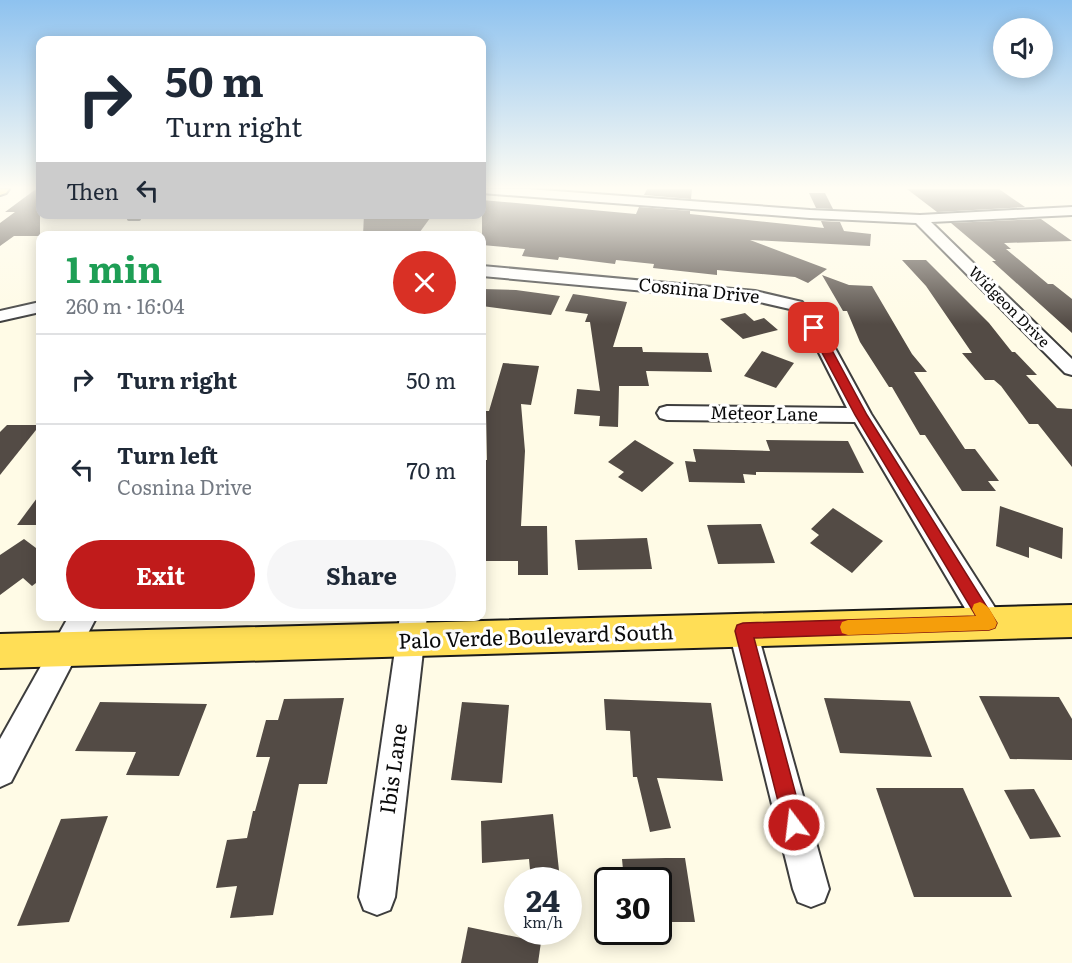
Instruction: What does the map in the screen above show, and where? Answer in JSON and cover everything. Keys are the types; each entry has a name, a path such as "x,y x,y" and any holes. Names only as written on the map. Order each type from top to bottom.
{"main road":[{"name":"Palo Verde Boulevard South","path":"0,651 412,629 743,631 1072,621"}],"street":[{"name":"Widgeon Drive","path":"935,234 1072,369"},
{"name":"Cosnina Drive","path":"486,271 743,294 781,300 796,305 814,328 861,415 989,623"},
{"path":"0,316 36,308"},
{"name":"Meteor Lane","path":"667,413 861,415"},
{"path":"0,771 81,621"},
{"name":"Ibis Lane","path":"377,897 412,629"},
{"path":"743,631 811,889"}],"building":[{"path":"0,234 36,234 36,236 14,236 0,246"},
{"path":"486,234 871,234 870,246 750,240 827,269 808,283 795,277 717,270 717,275 653,268 654,264 616,260 615,264 559,257 558,260 522,256 525,249 486,245"},
{"path":"964,234 1062,234 1072,241 1004,243 1011,249 1006,249 1048,284 1053,284 1072,299 1072,333 992,261 996,261"},
{"path":"902,260 926,260 989,323 1012,352 1015,352 1037,375 1026,375 1057,408 1072,409 1072,467 1038,424 1029,424 1001,386 994,380 985,380 962,353 972,353 926,286"},
{"path":"822,275 849,285 872,286 912,354 927,372 914,372 965,449 975,449 999,481 988,481 996,491 962,491 925,435 920,435 892,387 889,387 860,342 847,311 843,311"},
{"path":"486,289 516,290 560,296 551,315 486,307"},
{"path":"573,294 627,302 613,347 642,347 643,352 708,353 712,372 646,371 649,386 619,386 618,427 599,426 600,416 574,414 577,389 600,391 590,322 585,322 588,314 565,311"},
{"path":"745,313 754,321 764,318 778,330 743,339 720,319"},
{"path":"762,351 794,363 776,388 744,376"},
{"path":"503,363 539,366 531,405 521,404 525,451 521,526 547,526 548,575 518,575 518,561 486,561 486,411 489,411"},
{"path":"7,425 36,425 36,430 0,475 0,432"},
{"path":"635,440 674,463 642,492 618,477 624,472 608,462"},
{"path":"766,440 848,441 864,473 756,472 756,475 743,474 745,483 689,482 685,461 696,462 693,449 770,451"},
{"path":"36,499 36,525 17,525"},
{"path":"1000,506 1063,528 1062,559 1029,547 1029,558 996,546"},
{"path":"833,508 883,541 852,573 810,543 819,535 811,529"},
{"path":"761,524 775,563 718,564 707,525"},
{"path":"647,538 652,569 578,570 575,540"},
{"path":"24,539 36,548 36,583 32,586 23,578 0,595 0,555"},
{"path":"979,696 1059,697 1072,719 1072,760 1010,759"},
{"path":"344,698 327,784 299,784 273,915 230,918 237,886 216,888 227,840 247,838 270,757 256,757 266,720 278,720 284,699"},
{"path":"824,698 910,701 932,757 840,753"},
{"path":"604,699 711,703 723,781 657,778 671,828 650,832 637,777 633,777 630,731 606,730"},
{"path":"100,702 207,704 179,776 126,775 136,752 75,751"},
{"path":"462,702 509,705 502,783 451,780"},
{"path":"876,788 963,788 1012,897 914,897"},
{"path":"1034,789 1061,837 1030,839 1004,790"},
{"path":"553,814 559,867 530,867 529,859 482,863 481,821"},
{"path":"108,816 69,922 17,926 61,819"},
{"path":"685,858 695,922 672,922 672,867 623,867 622,859"},
{"path":"468,927 504,934 504,945 541,945 538,963 461,963"}],"slow traffic":[{"path":"848,627 989,623 980,609"}],"route":[{"path":"794,825 743,631 989,623 861,415 814,328"}]}
